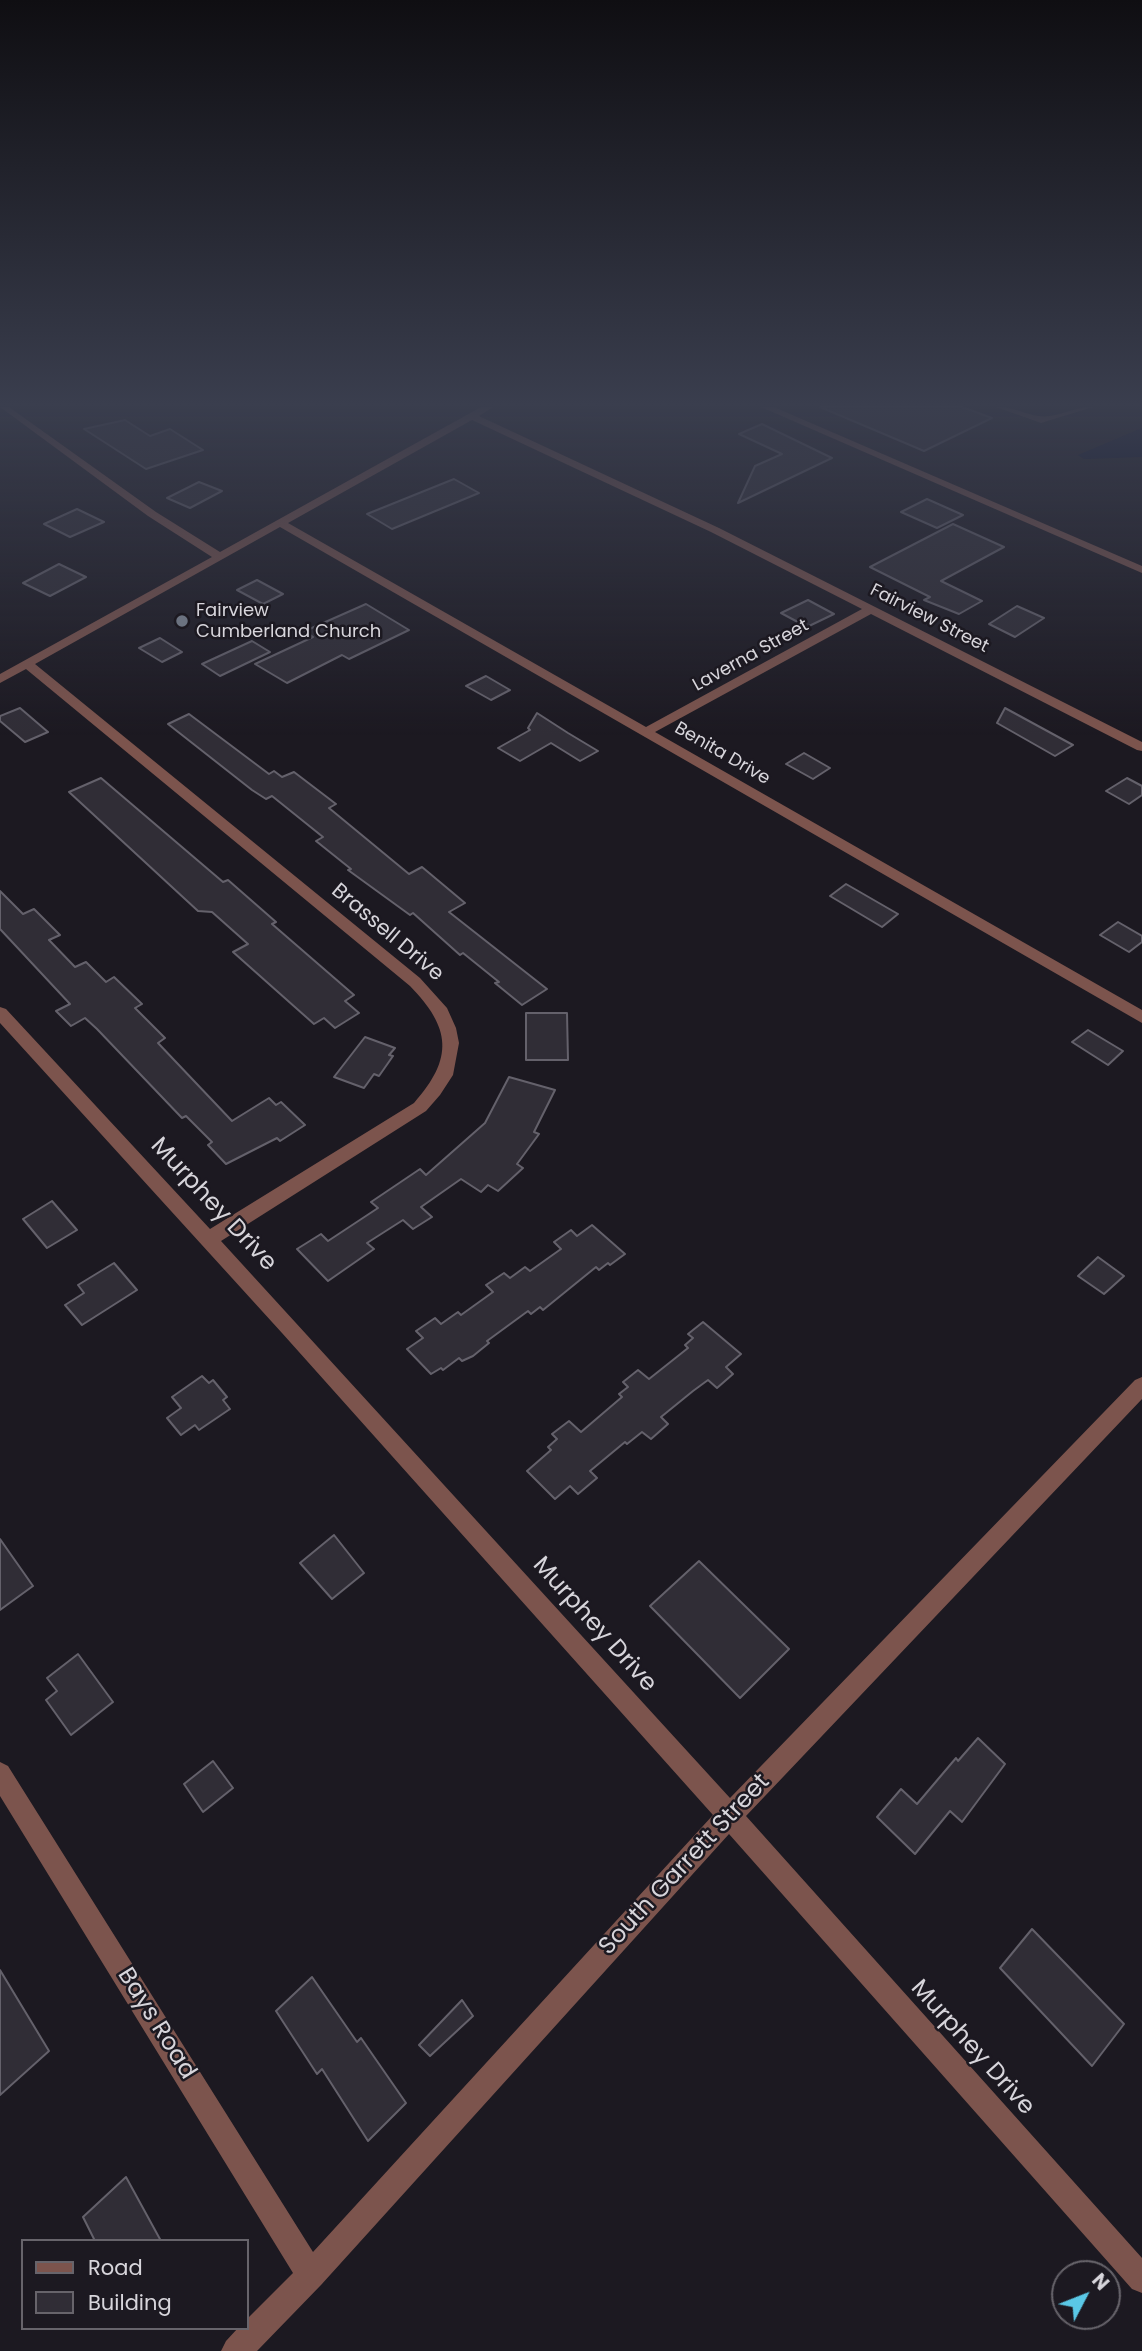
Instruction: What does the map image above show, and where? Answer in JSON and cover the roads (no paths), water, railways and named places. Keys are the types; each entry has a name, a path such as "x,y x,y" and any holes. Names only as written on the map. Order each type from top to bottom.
{"street":[{"path":"156,517 220,556"},
{"path":"0,679 295,517"},
{"name":"Fairview Street","path":"685,517 1142,747"},
{"path":"1019,517 1142,570"},
{"name":"Benita Drive","path":"282,524 1142,1017"},
{"name":"Laverna Street","path":"646,732 872,609"},
{"name":"Brassell Drive","path":"27,664 415,982 441,1007 447,1019 451,1051 448,1067 443,1082 420,1107 209,1238"},
{"name":"Murphey Drive","path":"0,1013 209,1238 730,1815 1142,2279"},
{"name":"South Garrett Street","path":"236,2351 311,2275 730,1815 1142,1386"},
{"name":"Bays Road","path":"0,1774 311,2275"}],"place":[{"name":"Fairview Cumberland Church","path":"182,621"}]}
